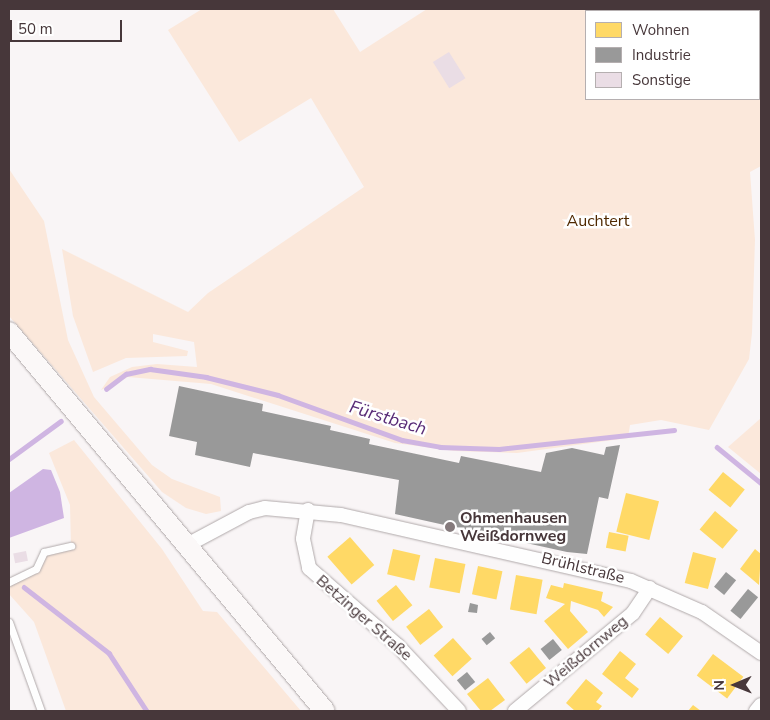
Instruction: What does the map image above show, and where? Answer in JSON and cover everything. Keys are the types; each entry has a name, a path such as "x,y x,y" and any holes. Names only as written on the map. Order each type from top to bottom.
{"main road":[{"path":"9,332 189,544 325,711"}],"street":[{"name":"Brühlstraße","path":"189,544 249,512 308,510 574,565 650,588 702,612 761,653"},
{"name":"Betzinger Straße","path":"308,510 303,539 309,568 404,652 459,711"},
{"name":"Weißdornweg","path":"515,711 634,612 650,588"},
{"path":"756,711 761,705"}],"lane":[{"path":"9,582 36,569 44,552 71,546"},
{"path":"9,622 41,711"}],"green space":[{"name":"Auchtert","path":"202,9 333,9 360,52 427,9 761,9 761,166 750,172 755,240 752,333 749,359 709,430 661,420 630,425 628,438 517,453 455,451 395,443 211,384 128,377 101,390 110,377 132,367 157,364 197,367 194,342 153,334 153,342 188,351 187,356 126,358 93,372 73,316 62,249 188,312 208,293 364,187 311,98 239,142 168,30"},
{"path":"9,169 44,221 68,340 94,397 152,465 172,479 220,497 221,511 206,514 186,508 162,492 9,316"},
{"path":"761,418 761,474 728,447"},
{"path":"74,440 162,549 203,611 217,612 301,711 66,711 34,622 9,594 9,582 36,569 44,552 71,546 70,505 49,453"}],"shaded area":[{"path":"43,469 51,470 60,492 64,518 9,538 9,493"}],"building: Wohnen":[{"path":"723,472 745,490 730,507 709,490"},
{"path":"626,493 659,501 649,540 616,532"},
{"path":"715,511 738,530 723,549 700,529"},
{"path":"609,532 629,536 626,552 606,548"},
{"path":"350,537 374,565 352,585 327,557"},
{"path":"393,549 420,555 414,581 387,574"},
{"path":"755,549 761,554 759,585 740,569"},
{"path":"693,552 716,558 708,589 685,583"},
{"path":"435,558 465,564 460,593 429,587"},
{"path":"478,566 502,571 496,600 472,594"},
{"path":"516,575 543,580 537,614 510,609"},
{"path":"564,583 603,592 601,601 613,607 604,617 598,610 571,601 570,611 588,632 568,649 544,621 565,604 546,598 551,585 563,588"},
{"path":"396,585 412,605 393,621 377,601"},
{"path":"429,609 443,627 420,645 406,627"},
{"path":"660,617 683,636 668,654 645,635"},
{"path":"453,638 472,659 452,676 434,655"},
{"path":"529,647 546,668 527,684 510,663"},
{"path":"620,651 636,664 625,678 639,689 632,698 602,674"},
{"path":"713,654 743,677 727,698 697,676"},
{"path":"488,678 505,700 490,711 481,711 467,694"},
{"path":"586,679 603,693 596,702 602,706 598,711 575,711 566,703"},
{"path":"693,705 701,711 688,711"}],"building: Industrie":[{"path":"179,386 263,404 262,411 331,426 330,430 370,439 369,444 459,463 461,456 541,472 546,453 572,448 604,455 606,447 620,445 608,499 599,497 587,554 567,552 395,514 399,480 253,453 250,467 195,455 197,442 169,436"},
{"path":"726,572 736,580 724,595 714,587"},
{"path":"748,589 758,597 740,619 730,611"},
{"path":"470,603 478,605 477,613 468,612"},
{"path":"490,632 495,638 487,645 482,639"},
{"path":"553,639 562,650 549,660 541,649"},
{"path":"467,672 475,682 465,690 457,680"}],"building: Sonstige":[{"path":"449,52 465,78 449,88 433,62"},
{"path":"26,551 28,561 15,563 13,553"}],"waterway":[{"name":"Fürstbach","path":"106,389 126,374 150,369 206,377 278,395 402,440 440,447 499,449 674,430"},
{"name":"Fürstbach","path":"9,459 61,421"},
{"name":"Fürstbach","path":"717,447 761,483"},
{"path":"24,587 109,653 147,711"}],"place":[{"name":"Ohmenhausen Weißdornweg","path":"450,527"}]}
